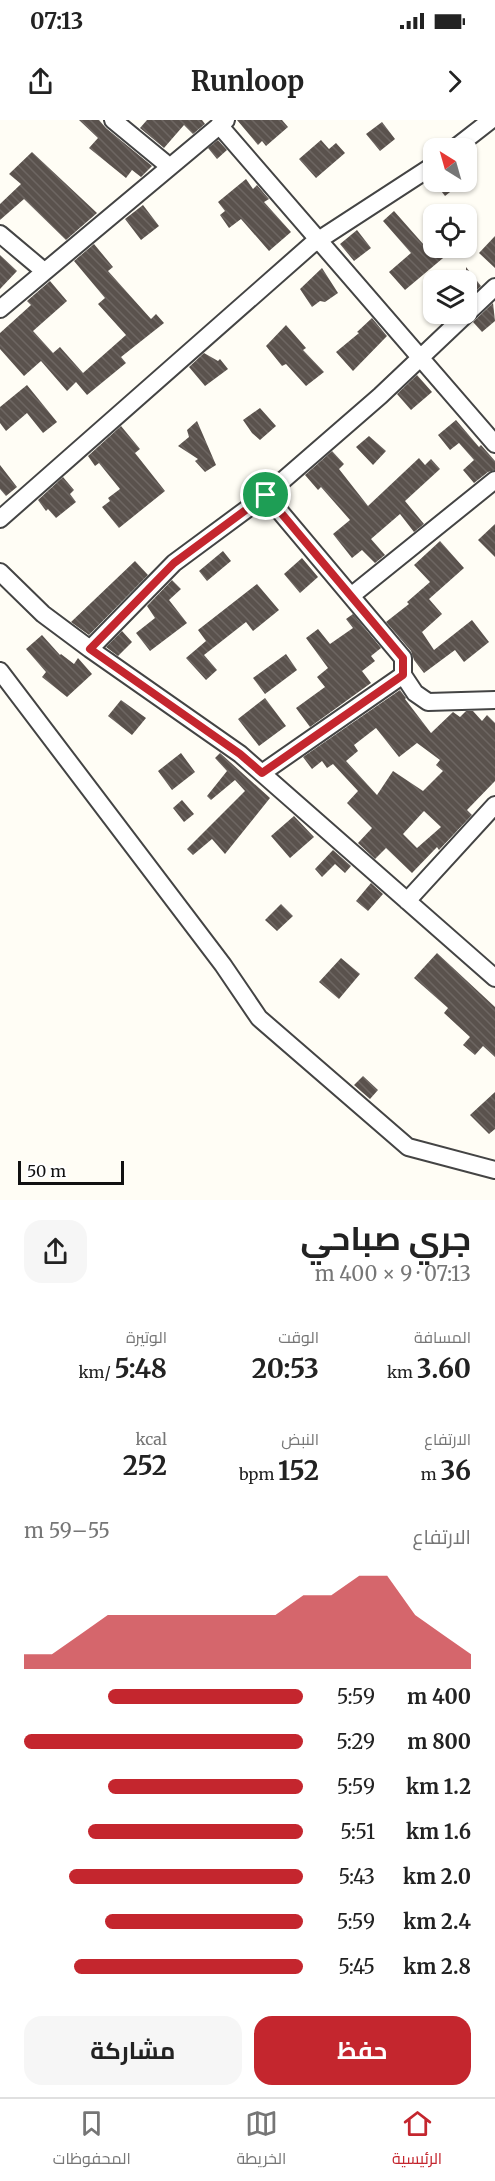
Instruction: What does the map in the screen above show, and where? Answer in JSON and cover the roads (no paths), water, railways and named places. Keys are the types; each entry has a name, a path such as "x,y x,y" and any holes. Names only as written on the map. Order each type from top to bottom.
{"street":[{"path":"113,120 170,167"},
{"path":"467,138 491,120"},
{"path":"0,309 222,123 317,241 495,444"},
{"path":"0,519 317,241 423,172"},
{"path":"0,234 44,271"},
{"path":"90,649 174,563 266,495 380,396 495,287"},
{"path":"351,596 495,480"},
{"path":"266,495 403,658 403,675 415,693 428,702 495,700"},
{"path":"0,572 44,614 90,649 240,754 495,978"},
{"path":"0,671 223,965 259,1018 408,1147 495,1170"},
{"path":"262,773 403,675"},
{"path":"407,901 495,805"}]}
